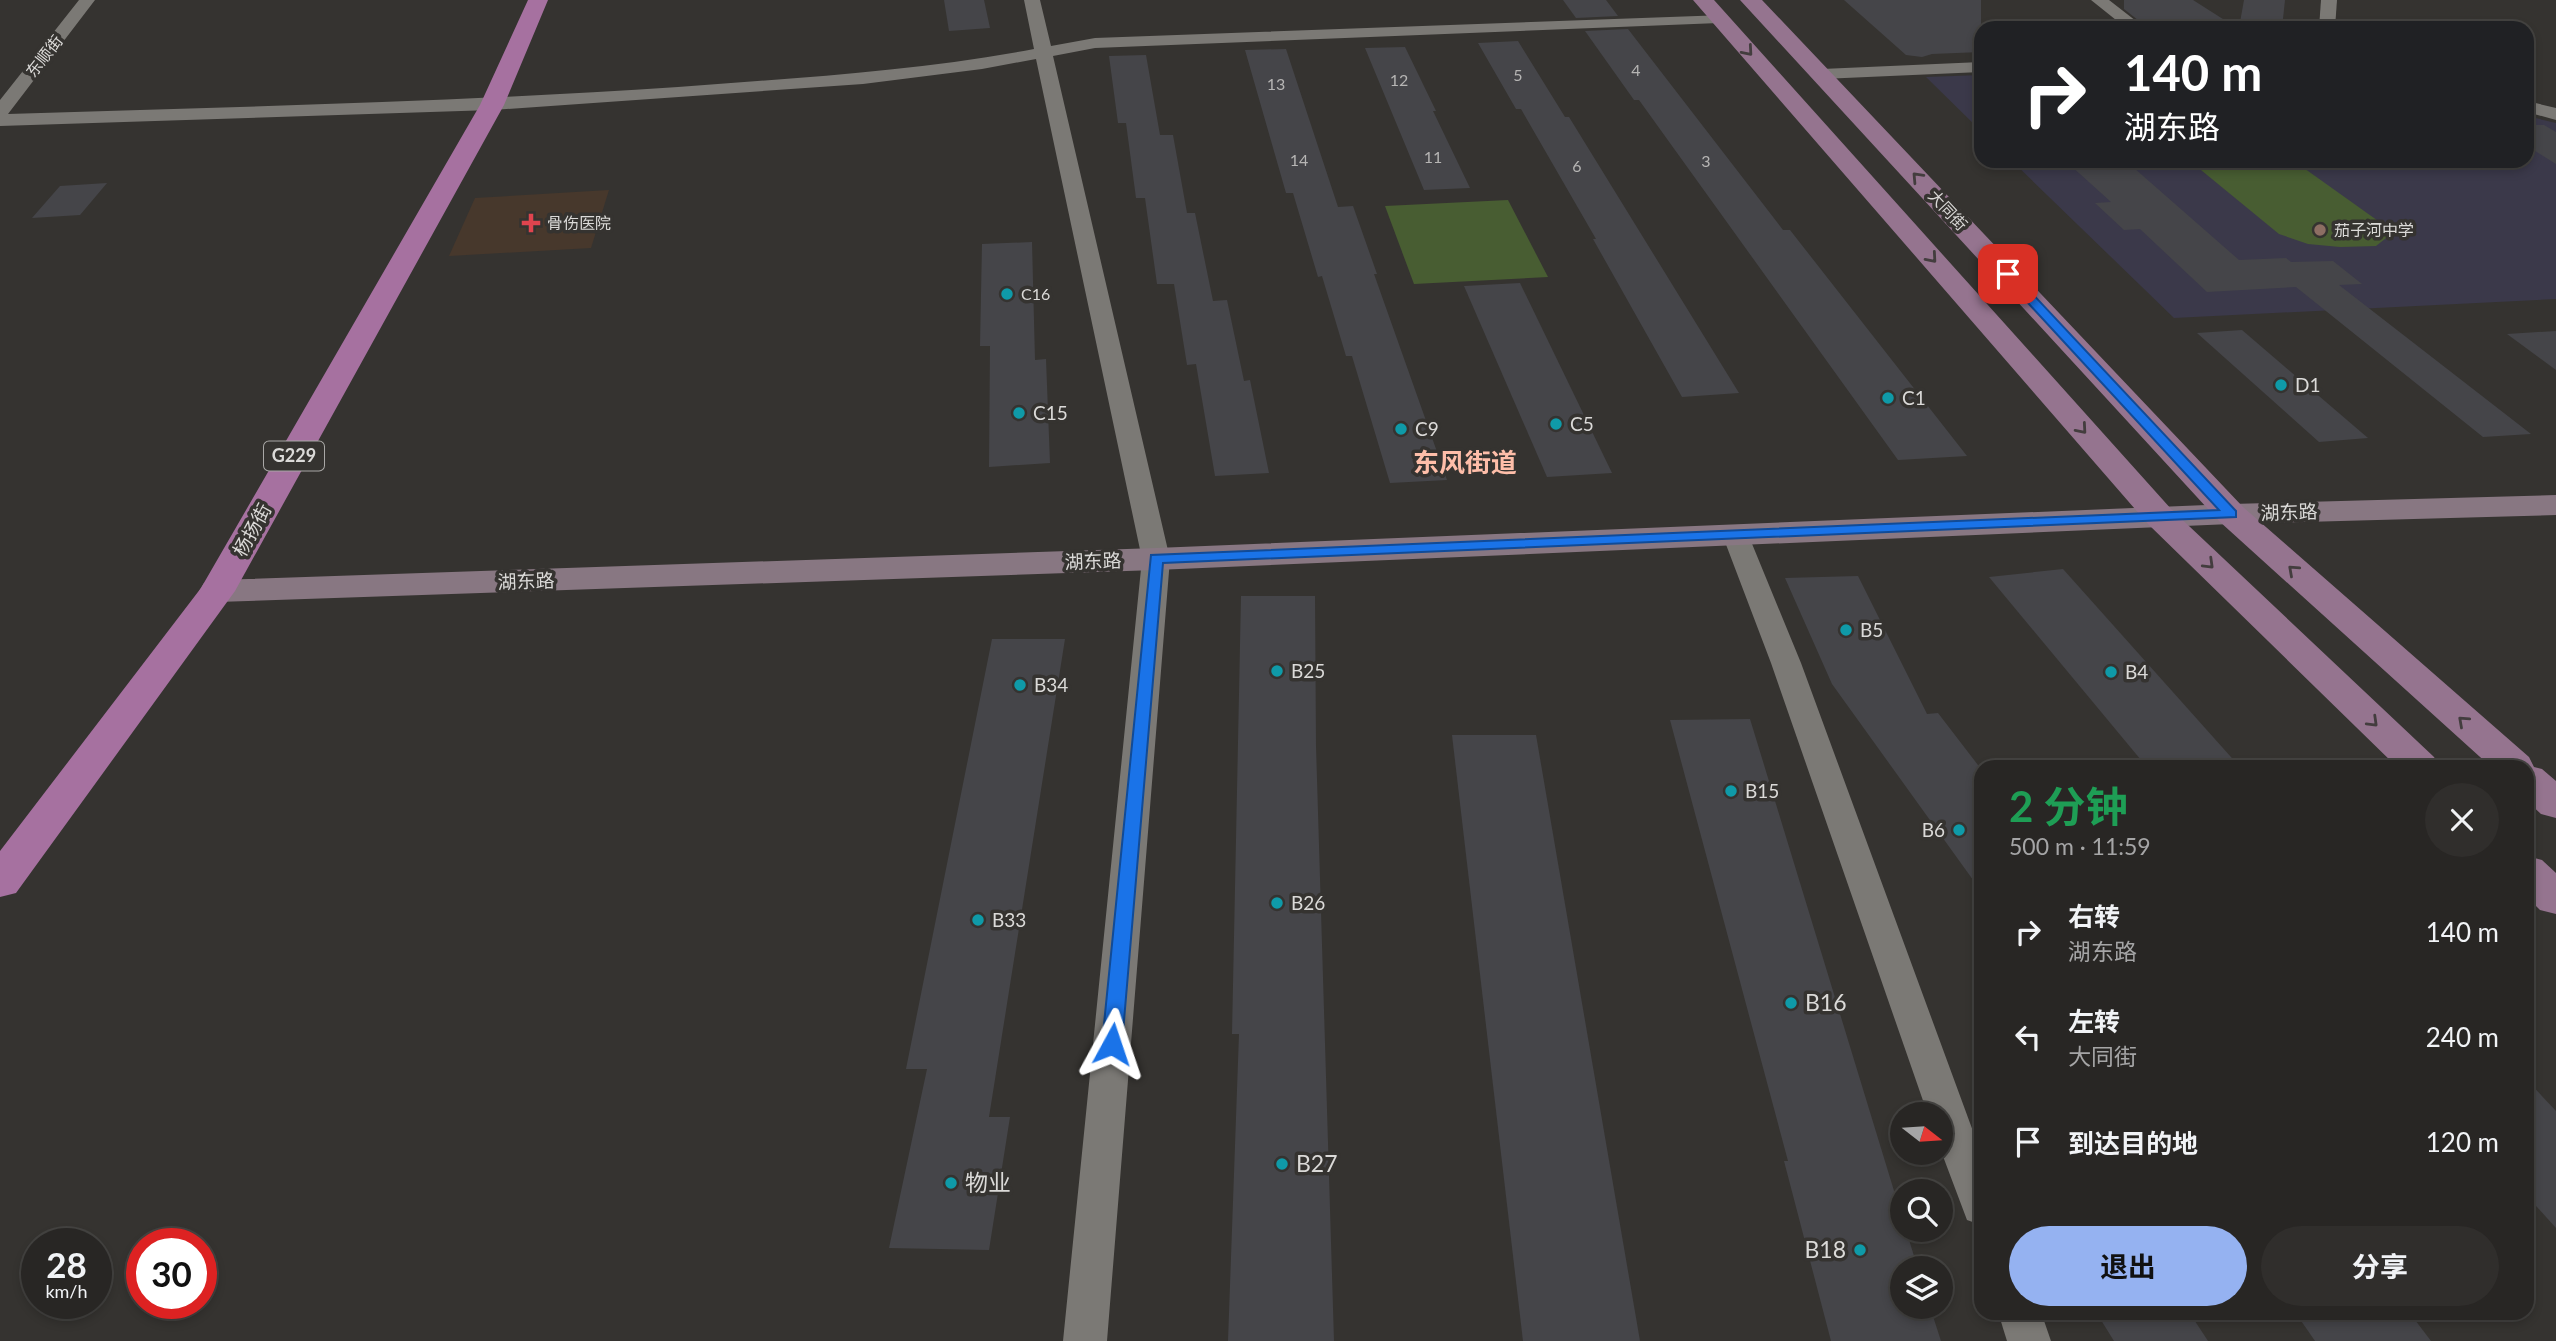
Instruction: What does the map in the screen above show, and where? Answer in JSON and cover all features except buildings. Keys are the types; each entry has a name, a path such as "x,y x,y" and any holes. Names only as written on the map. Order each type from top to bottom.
{"highway":[{"name":"杨扬街","path":"0,882 217,591 492,105 538,0"}],"main road":[{"name":"大同街","path":"1750,0 2231,514 2507,760"},
{"path":"1711,9 2160,517 2413,760"},
{"path":"2534,784 2556,804"},
{"path":"2534,878 2556,899"}],"street":[{"name":"东顺街","path":"0,113 88,0"},
{"path":"1032,0 1156,559 1085,1341"},
{"path":"2099,0 2128,21"},
{"path":"2328,21 2329,0"},
{"path":"0,120 492,105 863,79 1006,61 1095,43 1711,9"},
{"path":"1822,74 1974,67"},
{"path":"2534,108 2556,114"},
{"name":"湖东路","path":"217,591 1156,559 2231,514 2556,505"},
{"path":"1735,534 1786,663 1974,1188"},
{"path":"2022,1320 2029,1341"}],"shaded area":[{"path":"1974,75 1974,124 1926,77"},
{"name":"茄子河中学","path":"2534,118 2556,123 2556,299 2174,318 2019,168 2534,168"},
{"name":"骨伤医院","path":"609,190 591,248 449,256 475,198"}],"green space":[{"path":"2199,168 2304,168 2381,223 2390,235 2376,246 2340,247 2308,244 2279,234"},
{"path":"1508,200 1548,277 1414,284 1385,206"}],"place":[{"name":"骨伤医院","path":"531,223"},
{"name":"茄子河中学","path":"2320,230"},
{"name":"C16","path":"1007,294"},
{"name":"D1","path":"2281,385"},
{"name":"C1","path":"1888,398"},
{"name":"C15","path":"1019,413"},
{"name":"C5","path":"1556,424"},
{"name":"C9","path":"1401,429"},
{"name":"B5","path":"1846,630"},
{"name":"B25","path":"1277,671"},
{"name":"B4","path":"2111,672"},
{"name":"B34","path":"1020,685"},
{"name":"B15","path":"1731,791"},
{"name":"B6","path":"1959,830"},
{"name":"B26","path":"1277,903"},
{"name":"B33","path":"978,920"},
{"name":"B16","path":"1791,1003"},
{"name":"B27","path":"1282,1164"},
{"name":"物业","path":"951,1183"},
{"name":"B18","path":"1860,1250"}],"district":[{"name":"东风街道","path":"1465,463"}],"route":[{"path":"1112,1044 1156,559 2231,514 2008,274"}]}
